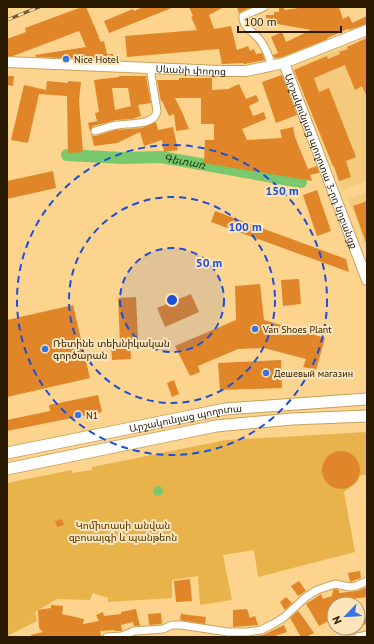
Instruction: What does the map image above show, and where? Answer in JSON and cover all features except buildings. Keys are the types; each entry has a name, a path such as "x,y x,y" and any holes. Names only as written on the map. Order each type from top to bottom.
{"main road":[{"name":"Արշակունյաց պողոտա","path":"7,453 226,409 367,399"},
{"name":"Արշակունյաց պողոտա","path":"7,469 216,426 292,419 367,416"}],"street":[{"path":"264,7 243,16 242,19 260,39 272,66"},
{"name":"Սևանի փողոց","path":"7,62 246,71 284,64 367,30"},
{"name":"Արշակունյաց պողոտա 3-րդ նրբանցք","path":"284,64 367,280"},
{"path":"95,131 115,125 147,122 154,118 157,111 150,68"},
{"path":"107,637 122,636 134,631 156,630 172,625 232,633 261,630 283,618 306,597 317,590 335,584 350,587 367,582"},
{"path":"358,637 367,635"}],"shaded area":[{"path":"367,38 367,180 342,191 293,68"},
{"path":"367,192 367,250 348,198"},
{"path":"156,486 160,486 162,487 162,495 156,496 153,493 153,489"}],"green space":[{"name":"Կոմիտասի անվան զբոսայգի և պանթեոն","path":"367,432 367,475 360,475 357,482 344,492 355,552 258,577 254,550 223,555 232,600 200,605 198,576 172,580 172,598 108,602 108,598 93,593 90,600 57,599 35,612 37,621 7,636 7,483 72,470 72,473 92,470 92,467 226,440"}],"waterway":[{"name":"Գետառ","path":"67,155 122,158 161,157 301,182"}],"railway":[{"path":"7,20 39,7"}],"place":[{"name":"Nice Hotel","path":"66,59"},
{"name":"Van Shoes Plant","path":"255,329"},
{"name":"Ռետինե տեխնիկական գործարան","path":"45,349"},
{"name":"Дешевый магазин","path":"266,373"},
{"name":"N1","path":"78,415"}]}
